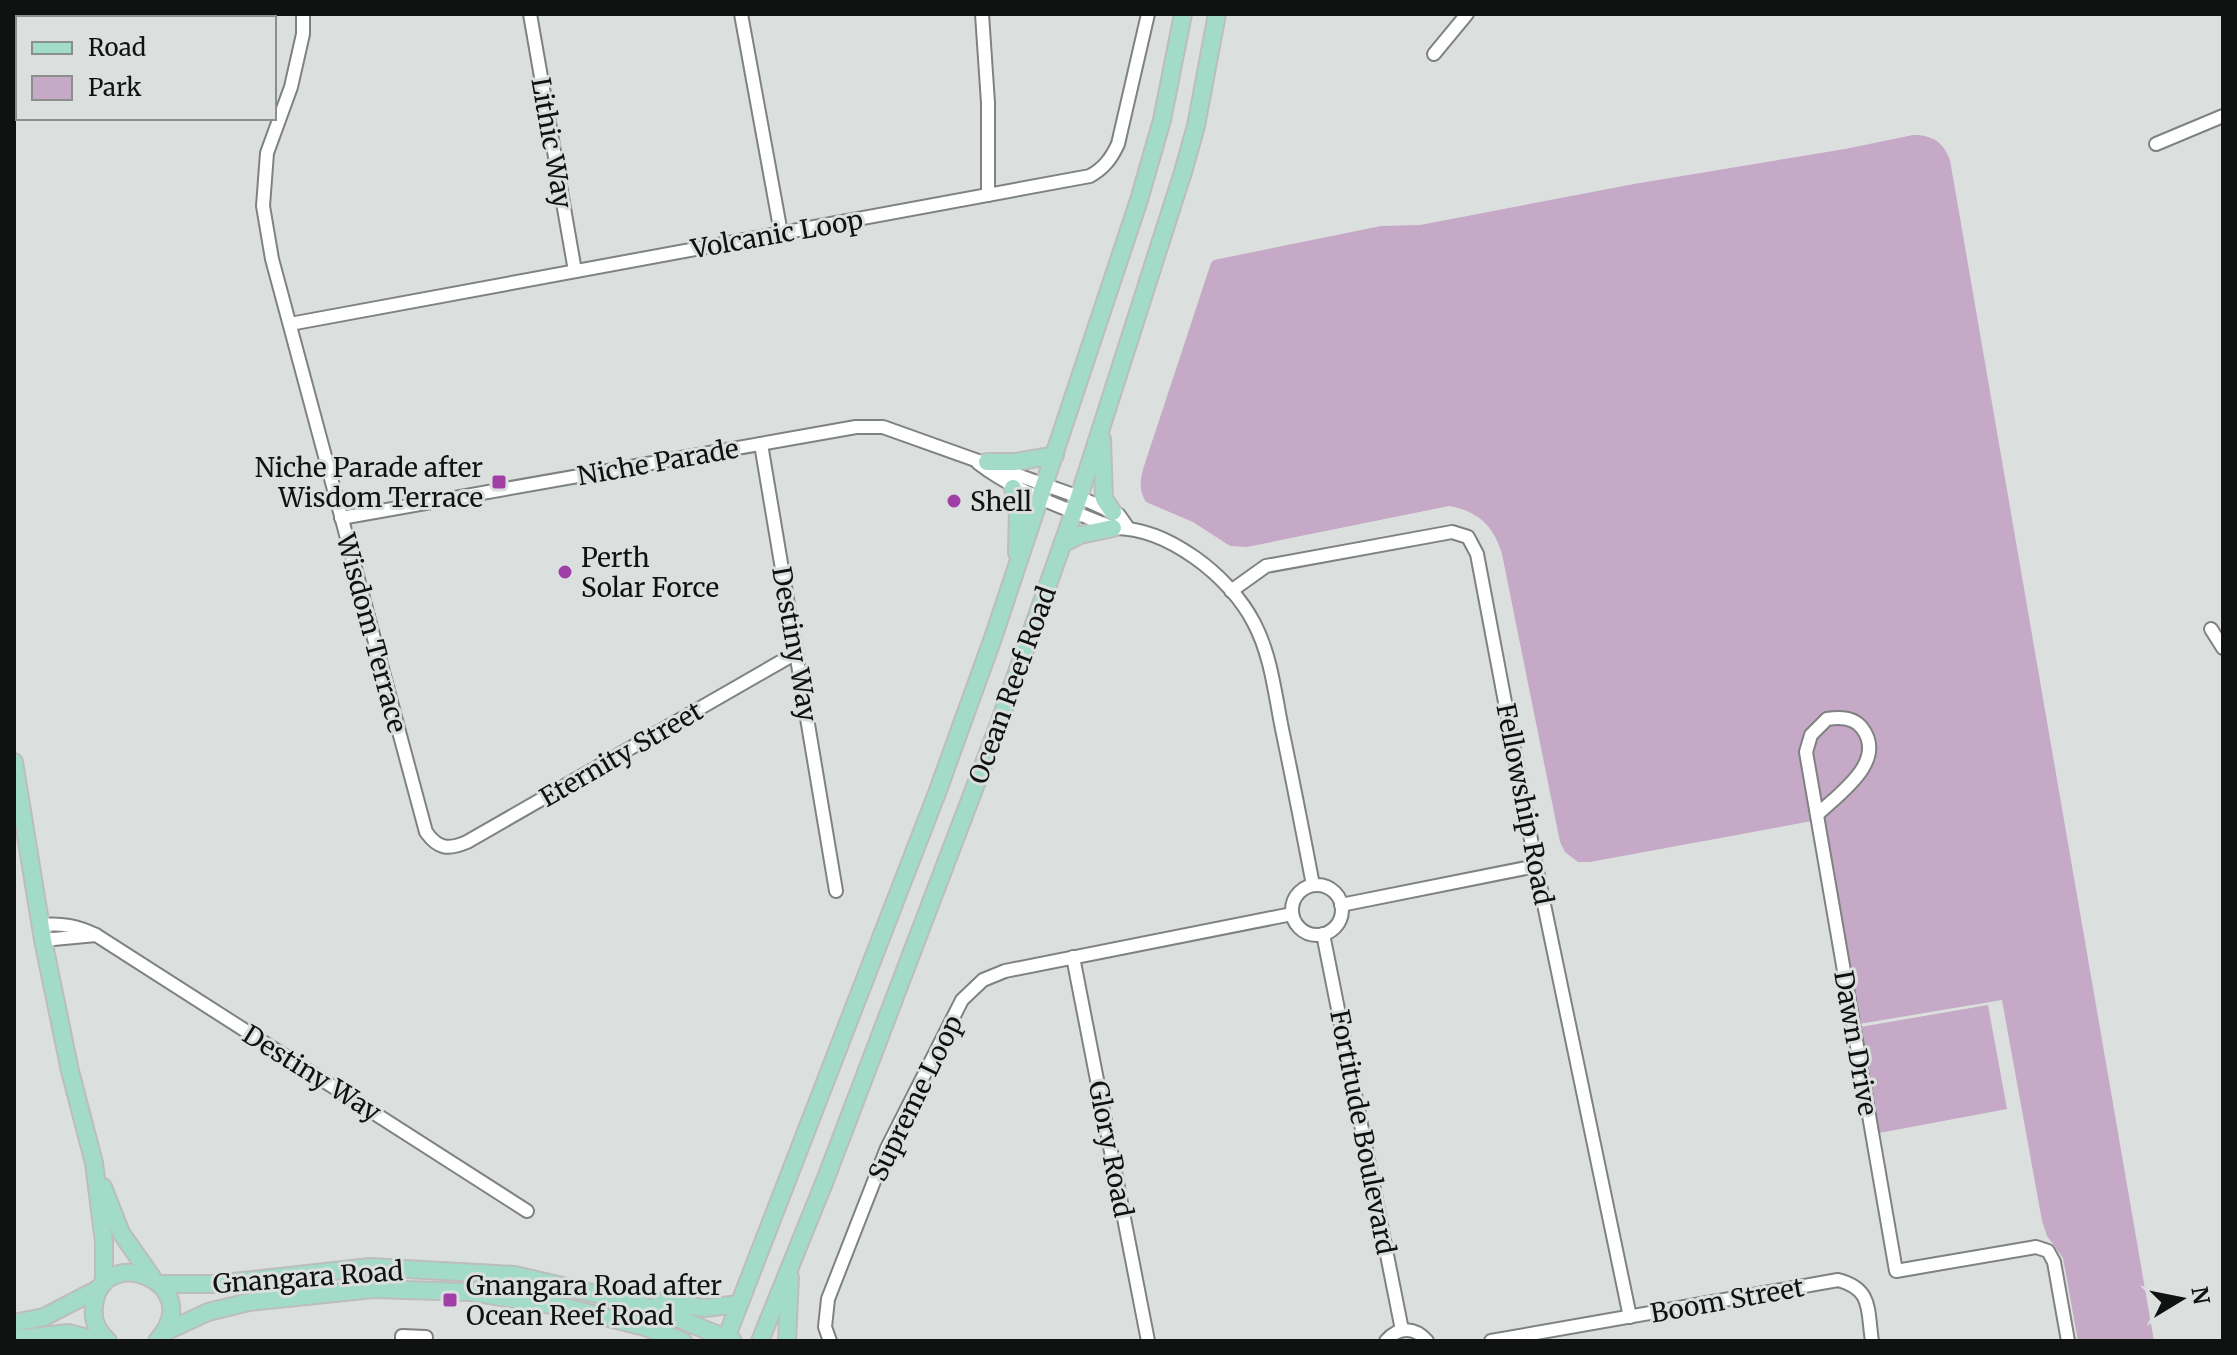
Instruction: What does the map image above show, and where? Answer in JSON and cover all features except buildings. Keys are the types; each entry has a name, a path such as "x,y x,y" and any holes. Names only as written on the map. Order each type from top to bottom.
{"main road":[{"name":"Ocean Reef Road","path":"728,1340 739,1304 962,728 1055,455 1154,148 1183,14"},
{"name":"Ocean Reef Road","path":"760,1341 830,1169 992,743 1076,504 1183,172 1196,126 1217,14"},
{"path":"1062,544 1118,523 1104,499 1101,425"},
{"path":"979,460 1016,462 1055,455"},
{"path":"1013,488 1018,506 1017,566"},
{"path":"14,762 42,933 70,1071 94,1163 121,1233 166,1293 171,1313 161,1337"},
{"path":"94,1163 104,1242 102,1286 93,1312 95,1324 108,1341"},
{"path":"787,1341 792,1260"},
{"name":"Gnangara Road","path":"14,1323 44,1317 122,1273 132,1272 156,1281 215,1284 370,1267 515,1275 660,1311 728,1340"},
{"name":"Gnangara Road","path":"161,1337 208,1312 249,1302 374,1289 470,1292 569,1308 645,1327 683,1341"},
{"path":"626,1301 705,1308 739,1304"},
{"path":"569,1308 656,1341"},
{"path":"14,1339 68,1333 100,1341"}],"street":[{"name":"Wisdom Terrace","path":"303,14 303,34 291,87 267,153 263,206 272,259 426,832 434,843 444,848"},
{"name":"Lithic Way","path":"530,14 575,271"},
{"path":"741,14 781,233"},
{"path":"982,14 988,103 988,195"},
{"name":"Volcanic Loop","path":"290,324 1090,176 1109,161 1118,144 1148,14"},
{"path":"1434,54 1467,14"},
{"path":"2156,144 2223,116"},
{"name":"Niche Parade","path":"341,518 856,427 883,427 979,460 1076,504"},
{"name":"Destiny Way","path":"761,444 836,891"},
{"name":"Niche Parade","path":"979,460 1013,488 1042,491"},
{"path":"1076,504 1179,547 1212,570 1254,623 1270,667 1313,885"},
{"name":"Fellowship Road","path":"1231,591 1266,566 1452,532 1468,537 1477,554 1536,866 1630,1317"},
{"path":"2211,629 2223,648"},
{"name":"Eternity Street","path":"444,848 467,842 796,653"},
{"name":"Dawn Drive","path":"1817,815 1858,777 1865,764 1869,749 1864,729 1846,718 1827,719 1811,735 1806,752 1896,1271 2036,1247 2048,1251 2054,1262 2068,1341"},
{"path":"1341,905 1536,866"},
{"path":"1313,885 1329,888 1341,905 1337,924 1323,934 1307,933 1295,922 1292,914 1294,898 1313,885"},
{"name":"Supreme Loop","path":"830,1341 825,1327 828,1299 887,1148 962,1000 983,980 1005,971 1292,914"},
{"name":"Destiny Way","path":"42,933 96,935 527,1211"},
{"name":"Fortitude Boulevard","path":"1323,934 1402,1330"},
{"name":"Glory Road","path":"1073,957 1148,1341"},
{"name":"Boom Street","path":"1491,1341 1838,1280 1856,1285 1865,1297 1872,1341"},
{"path":"1386,1341 1402,1330 1419,1333 1427,1341"},
{"path":"402,1341 402,1336 426,1337"}],"green space":[{"path":"1913,135 1936,141 1950,160 2154,1341 2078,1341 2063,1258 2047,1236 2042,1221 2002,1000 1847,1026 1812,821 1590,862 1578,862 1565,852 1560,842 1502,554 1494,535 1483,521 1449,506 1247,547 1230,546 1193,522 1146,502 1142,492 1144,466 1214,260 1381,226 1420,225"},
{"path":"1988,1005 2007,1109 1879,1133 1860,1027"}],"place":[{"name":"Niche Parade after Wisdom Terrace","path":"499,482"},
{"name":"Shell","path":"954,501"},
{"name":"Perth Solar Force","path":"565,572"},
{"name":"Gnangara Road after Ocean Reef Road","path":"450,1300"}]}
